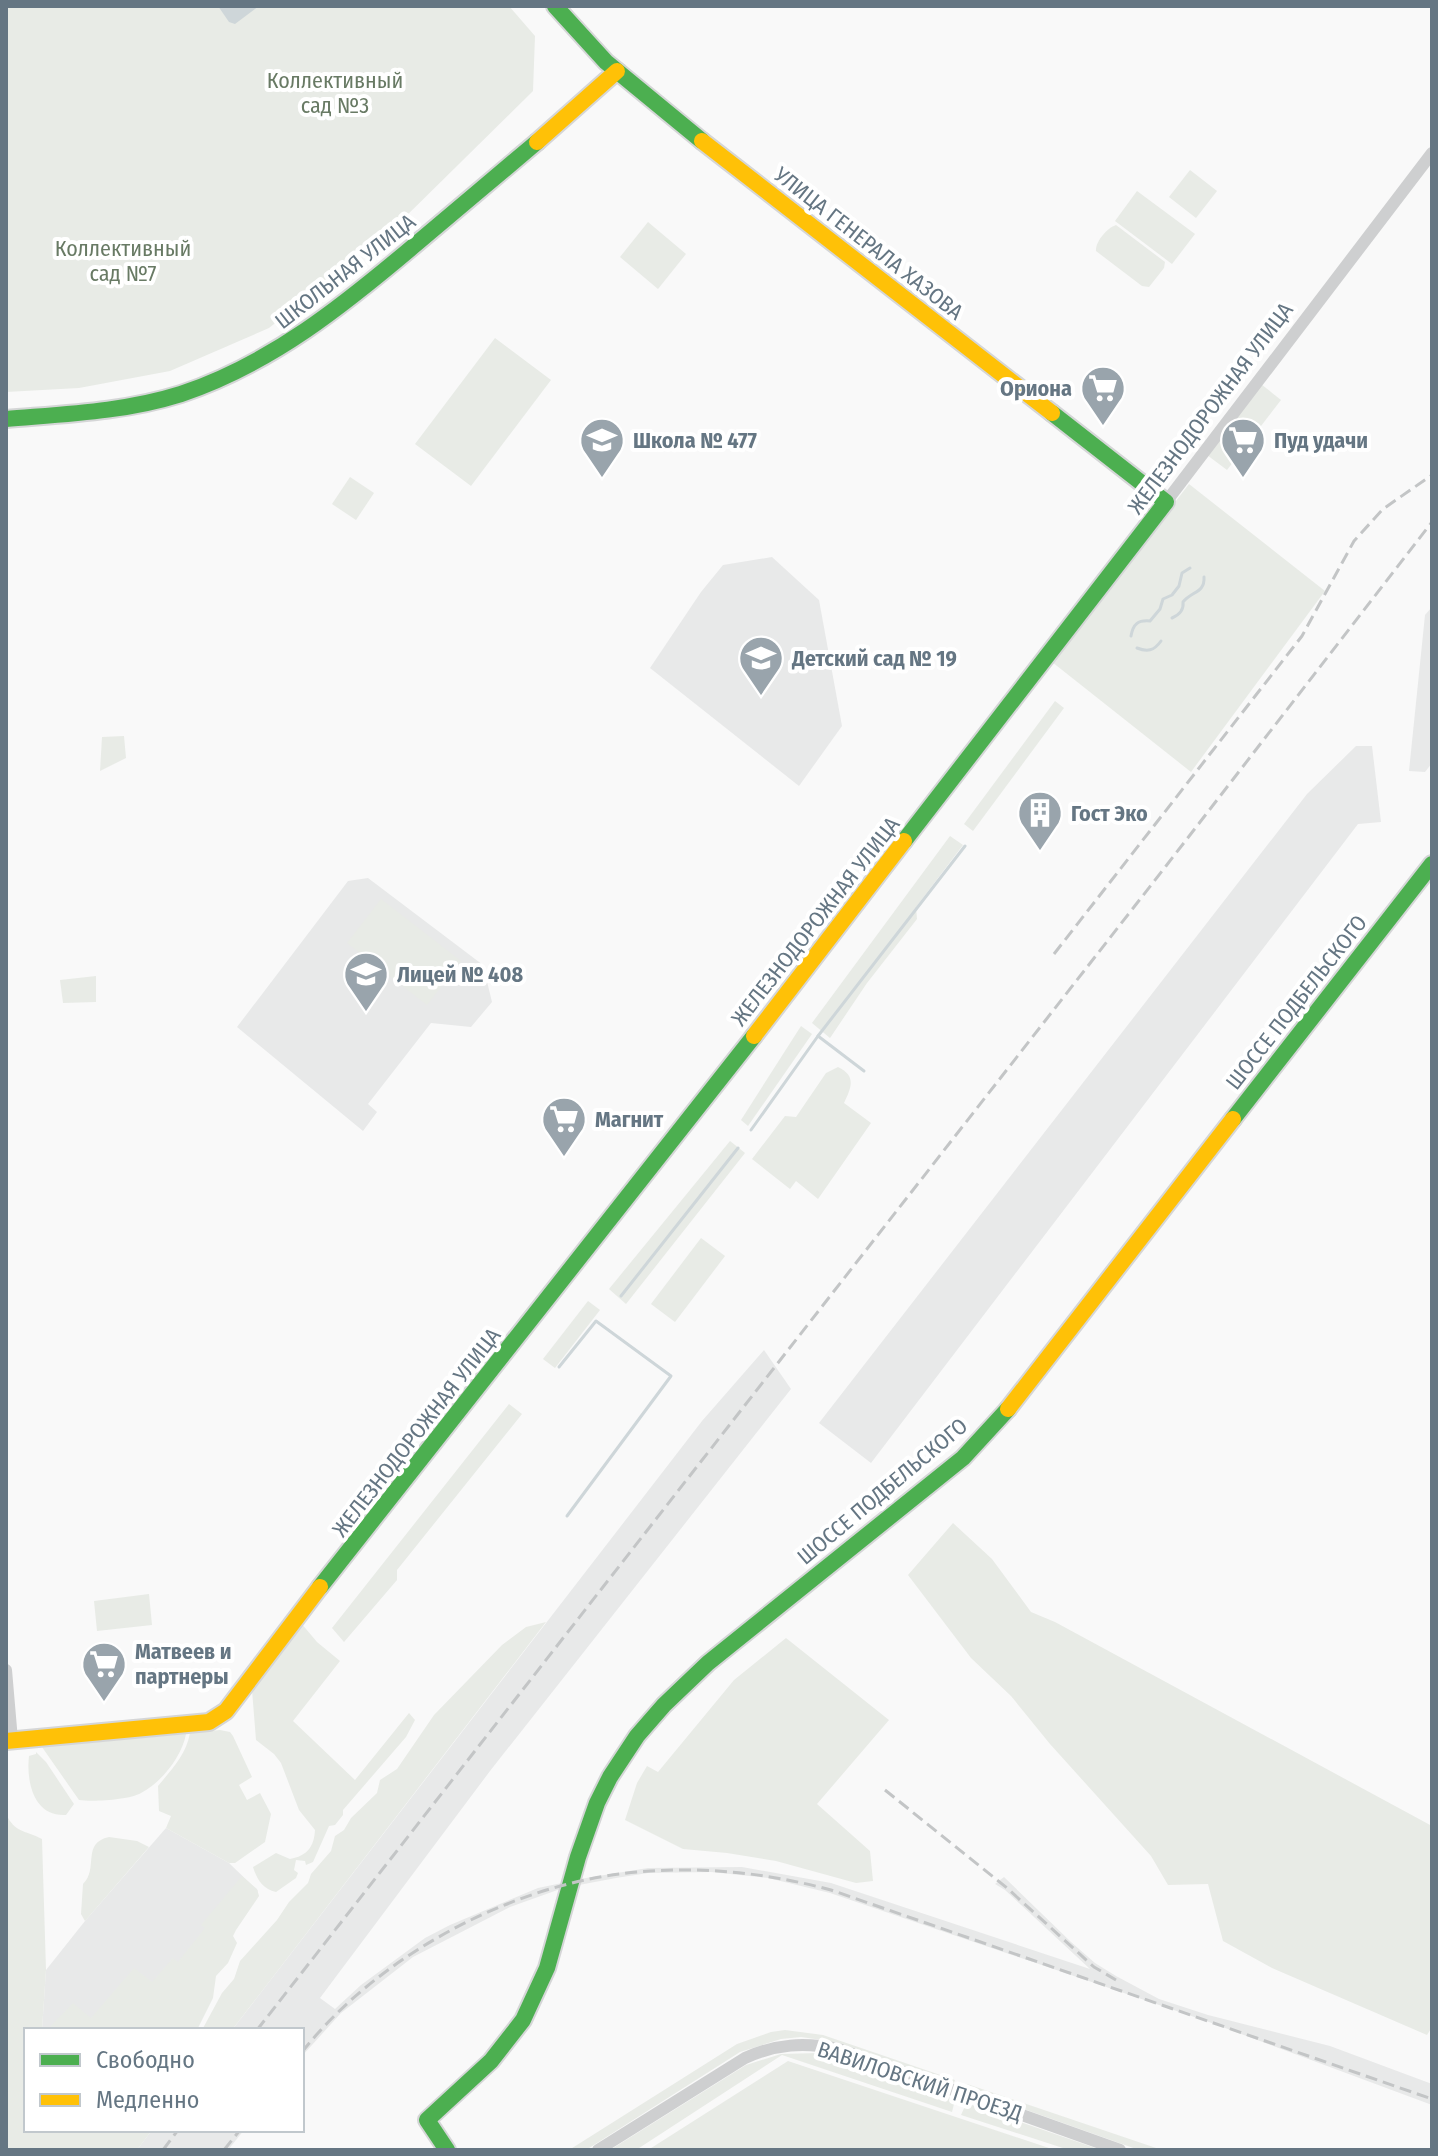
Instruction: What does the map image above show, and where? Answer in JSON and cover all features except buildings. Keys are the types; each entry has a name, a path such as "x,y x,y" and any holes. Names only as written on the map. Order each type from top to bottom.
{"street":[{"name":"УЛИЦА ГЕНЕРАЛА ХАЗОВА","path":"555,6 596,53 678,122 1166,502"},
{"name":"ШКОЛЬНАЯ УЛИЦА","path":"6,419 118,409 153,401 257,362 315,327 353,298 617,71"},
{"name":"ЖЕЛЕЗНОДОРОЖНАЯ УЛИЦА","path":"9,1741 209,1722 226,1711 735,1060 1432,153"},
{"name":"ШОССЕ ПОДБЕЛЬСКОГО","path":"447,2150 427,2120 496,2056 526,2013 546,1971 597,1803 612,1773 639,1734 669,1699 720,1653 965,1456 997,1421 1432,864"},
{"path":"6,1670 9,1741"},
{"name":"ВАВИЛОВСКИЙ ПРОЕЗД","path":"598,2150 745,2058 763,2050 801,2044 838,2049 1120,2150"}],"shaded area":[{"path":"218,6 259,6 235,24 229,22"},
{"name":"Детский сад № 19","path":"772,557 819,600 842,726 799,786 650,668 723,565"},
{"path":"1432,607 1432,763 1425,772 1409,771 1425,615"},
{"path":"1356,746 1372,746 1381,822 1358,824 871,1463 819,1423 1307,794"},
{"name":"Лицей № 408","path":"368,878 483,965 492,1002 471,1027 431,1023 368,1104 377,1112 363,1131 237,1027 348,881"},
{"path":"764,1350 791,1389 490,1771 320,1998 335,2009 361,1985 425,1938 538,1888 648,1868 742,1867 831,1883 1090,1969 995,1884 1004,1877 1095,1963 1159,1999 1208,2015 1330,2046 1432,2084 1432,2105 1209,2022 830,1893 768,1878 711,1872 648,1873 616,1878 563,1888 510,1907 413,1957 341,2013 304,2054 304,2028 234,2028 702,1421"},
{"path":"166,1828 229,1863 258,1891 113,2028 42,2028 46,1970"},
{"path":"150,2132 242,2132 228,2150 137,2150"}],"green space":[{"path":"6,6 509,6 535,36 533,91 394,228 269,328 170,371 79,388 6,392"},
{"path":"1190,170 1217,191 1196,218 1169,197"},
{"path":"1137,191 1195,234 1172,264 1115,221"},
{"path":"648,222 686,254 658,289 620,257"},
{"path":"1116,225 1165,262 1149,287 1142,286 1096,251 1102,236"},
{"path":"495,338 551,380 471,486 415,444"},
{"path":"1261,384 1281,400 1227,470 1207,455"},
{"path":"350,477 374,493 356,520 332,504"},
{"path":"1189,484 1325,591 1191,772 1052,662"},
{"path":"1055,701 1064,708 973,831 964,824"},
{"path":"124,736 126,758 100,771 102,737"},
{"path":"950,836 963,845 916,907 917,919 867,983 830,1038 812,1023"},
{"path":"381,899 461,961 427,1005 347,943"},
{"path":"96,976 96,1002 63,1003 60,980"},
{"path":"801,1026 812,1034 748,1126 741,1120"},
{"path":"838,1067 848,1074 851,1083 844,1103 871,1123 818,1199 796,1181 790,1189 752,1159 785,1116 796,1117 826,1073"},
{"path":"730,1141 745,1153 626,1304 609,1289"},
{"path":"701,1238 725,1256 675,1322 651,1304"},
{"path":"588,1301 600,1310 555,1368 543,1359"},
{"path":"509,1404 522,1414 397,1570 397,1580 344,1642 332,1628"},
{"path":"953,1523 992,1559 1031,1612 1055,1622 1432,1826 1432,2027 1427,2035 1272,1968 1223,1941 1208,1884 1168,1885 1151,1856 1011,1696 971,1658 908,1575"},
{"path":"149,1594 152,1625 97,1631 94,1601"},
{"path":"546,1622 234,2028 203,2028 222,1993 234,1979 240,1961 308,1883 311,1874 331,1851 335,1836 377,1793 380,1780 397,1769 434,1715 502,1645 526,1627"},
{"path":"301,1623 317,1642 340,1661 293,1721 355,1780 409,1713 415,1720 406,1737 343,1810 335,1825 329,1826 313,1862 306,1865 305,1861 296,1860 296,1878 276,1892 261,1883 253,1867 276,1853 290,1859 301,1856 311,1846 315,1830 299,1810 281,1763 256,1740 252,1690"},
{"path":"786,1638 889,1720 817,1804 870,1851 873,1881 856,1883 776,1861 683,1849 625,1820 637,1783 647,1766 658,1772 734,1680"},
{"path":"220,1730 233,1736 252,1777 239,1785 247,1800 260,1793 271,1814 265,1842 235,1863 229,1863 166,1828 171,1816 159,1811 158,1786 182,1755 190,1733"},
{"path":"186,1734 176,1759 156,1782 135,1795 111,1800 79,1800 42,1747"},
{"path":"36,1752 74,1804 66,1815 46,1810 34,1796 28,1766 29,1756"},
{"path":"6,1814 17,1828 42,1839 46,1970 42,2028 24,2028 24,2132 150,2132 137,2150 6,2150"},
{"path":"109,1837 137,1841 149,1847 85,1921 81,1914 83,1884 88,1878 95,1845"},
{"path":"242,1876 257,1889 259,1896 233,1936 237,1943 228,1963 216,1976 213,1998 198,2028 49,2028 73,2003 91,2018 134,1968 152,1982 173,1958 178,1962 205,1928 201,1925"},
{"path":"785,2030 823,2035 955,2080 953,2085 822,2040 801,2037 781,2039 740,2052 586,2150 569,2150 737,2044"},
{"path":"818,2053 951,2098 954,2104 952,2112 782,2055 636,2150 610,2150 746,2065 781,2054"},
{"path":"788,2061 1055,2150 648,2150"},
{"path":"967,2084 1162,2150 1139,2150 965,2088"},
{"path":"966,2104 1101,2150 1069,2150 961,2115"}],"waterway":[{"path":"1131,636 1137,624 1150,621 1160,609 1163,599 1172,595 1179,586 1182,573 1190,568"},
{"path":"1172,618 1180,612 1183,602 1200,589 1204,577"},
{"path":"1137,648 1150,650 1161,641"},
{"path":"751,1130 818,1036 965,846"},
{"path":"818,1036 864,1071"},
{"path":"621,1296 738,1148"},
{"path":"559,1367 596,1321 671,1376 567,1516"}],"railway":[{"path":"1054,954 1302,636 1354,541 1383,509 1432,475"},
{"path":"259,2028 1432,522"},
{"path":"885,1790 1007,1888 1094,1967 1116,1980"},
{"path":"304,2050 334,2016 413,1953 504,1905 553,1888 602,1877 650,1871 719,1871 764,1876 831,1890 1432,2099"},
{"path":"163,2150 176,2132"},
{"path":"224,2150 238,2132"}],"traffic: fast":[{"path":"555,6 606,62 702,141"},
{"path":"6,419 138,405 181,394 246,366 305,331 362,289 537,142"},
{"path":"904,841 1166,502 1052,413"},
{"path":"1233,1119 1432,864"},
{"path":"320,1587 754,1036"},
{"path":"447,2150 427,2120 491,2061 523,2020 547,1968 578,1857 597,1803 637,1736 708,1663 963,1458 1008,1409"}],"traffic: slow":[{"path":"537,142 617,71"},
{"path":"702,141 1052,413"},
{"path":"754,1036 904,841"},
{"path":"1008,1409 1233,1119"},
{"path":"6,1741 209,1722 226,1711 320,1587"}],"place":[{"name":"Ориона","path":"1103,427"},
{"name":"Школа № 477","path":"602,479"},
{"name":"Пуд удачи","path":"1243,479"},
{"name":"Детский сад № 19","path":"761,697"},
{"name":"Гост Эко","path":"1040,852"},
{"name":"Лицей № 408","path":"366,1013"},
{"name":"Магнит","path":"564,1158"},
{"name":"Матвеев и партнеры","path":"104,1703"}],"park label":[{"name":"Коллективный сад №3","path":"335,92"},
{"name":"Коллективный сад №7","path":"123,260"}]}
